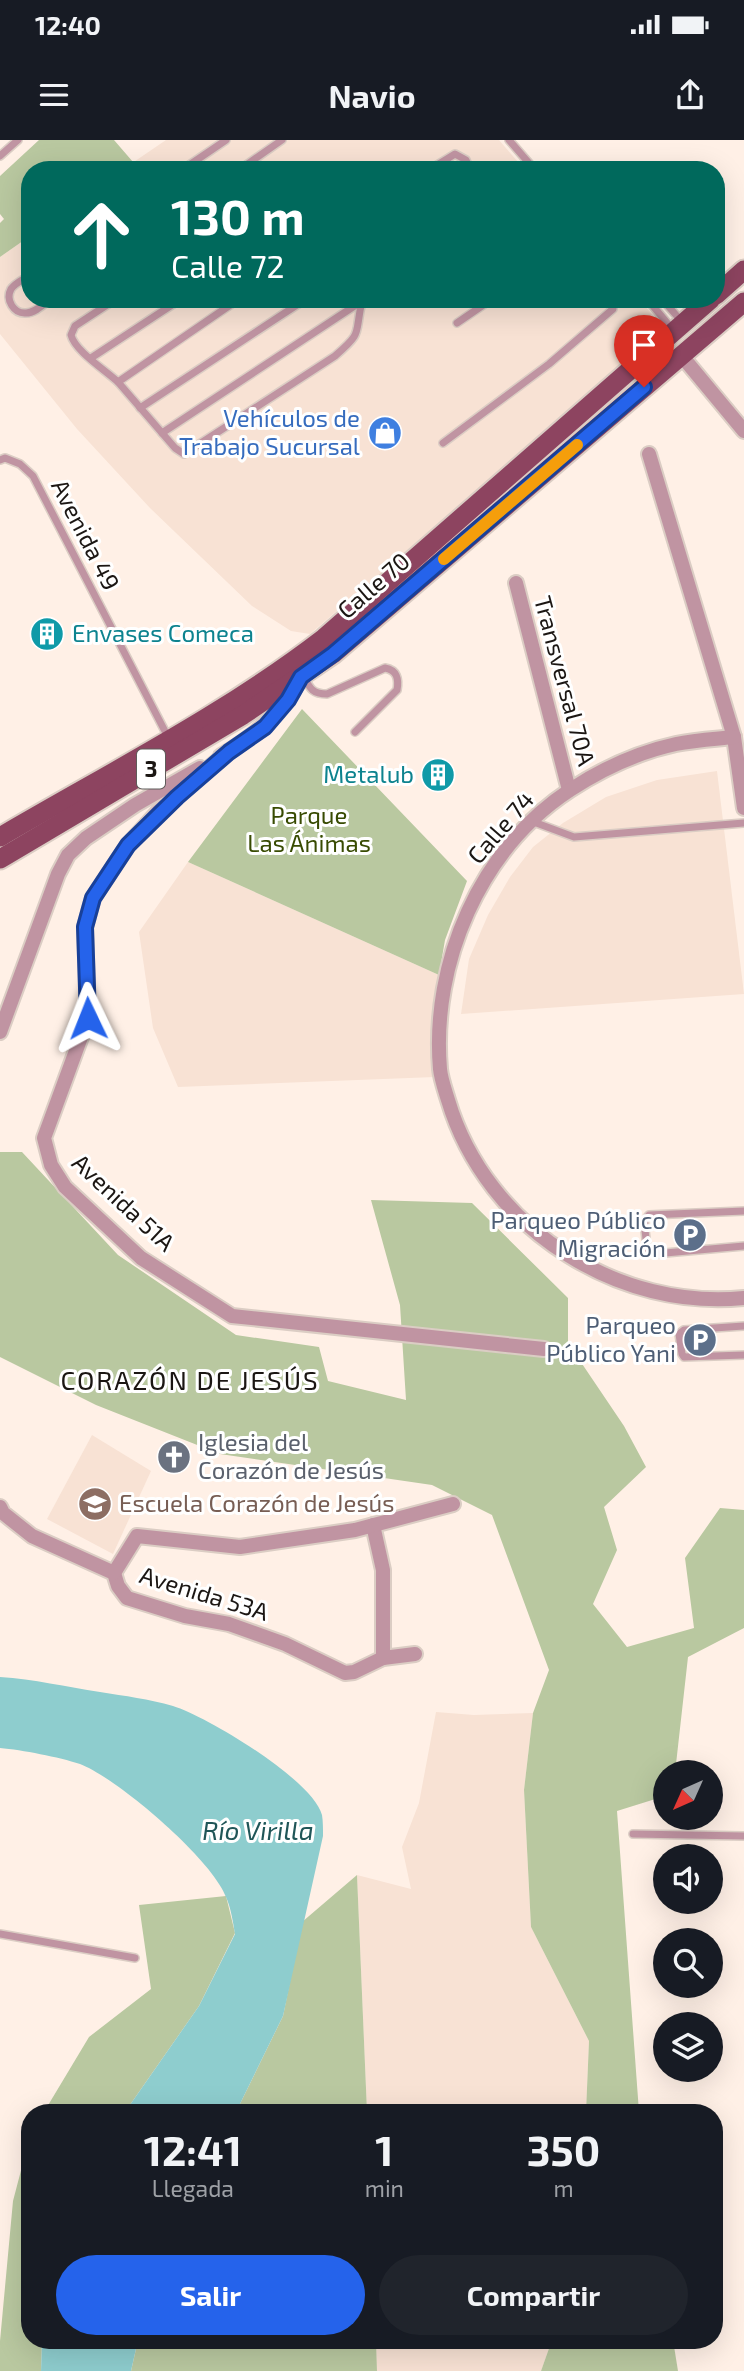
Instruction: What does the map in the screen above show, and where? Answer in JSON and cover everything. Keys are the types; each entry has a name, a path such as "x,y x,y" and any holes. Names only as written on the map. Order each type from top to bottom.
{"main road":[{"path":"725,287 744,270"},
{"name":"Calle 70","path":"0,836 237,699 333,654 744,302"},
{"name":"Calle 70","path":"0,859 243,715 299,671 324,638 701,308"}],"street":[{"path":"681,355 744,431"},
{"path":"649,454 734,737 744,808"},
{"name":"Transversal 70A","path":"516,583 569,790"},
{"path":"0,1032 58,874 68,855 86,838 135,805 229,752 265,727 288,700 299,671"},
{"name":"Calle 74","path":"734,737 676,744 620,762 569,790 531,821 503,853 480,888 463,922 450,958 443,995 440,1071 454,1121 478,1167 509,1208 547,1242 591,1270 639,1289 690,1298 744,1298"},
{"name":"Avenida 51A","path":"229,752 159,811 128,845 93,898 85,927 88,1018 44,1138 51,1165 65,1187 141,1258 232,1317 544,1349"},
{"path":"114,1573 137,1536 240,1547 355,1530 453,1504"},
{"name":"Avenida 53A","path":"0,1507 32,1536 114,1573 118,1586 127,1598 185,1616 229,1624 285,1644 345,1673 354,1672 383,1658 415,1654"},
{"path":"373,1525 383,1570 383,1658"}],"lane":[{"path":"0,156 18,140"},
{"path":"195,161 226,140"},
{"path":"252,161 282,140"},
{"path":"509,140 527,161"},
{"path":"444,161 455,154 466,161"},
{"path":"21,282 11,290 11,306 19,312 28,313 36,308"},
{"path":"102,308 75,326 71,335 72,341 118,382 175,448 184,454 354,340 359,329 361,308"},
{"path":"91,358 167,308"},
{"path":"118,382 226,308"},
{"path":"140,408 292,308"},
{"path":"162,433 351,308"},
{"path":"457,323 479,308"},
{"path":"443,443 550,365 613,308"},
{"path":"657,308 679,327"},
{"path":"668,308 679,327"},
{"name":"Avenida 49","path":"0,460 5,458 20,464 33,476 169,739"},
{"path":"299,671 311,690 317,694 327,694 385,668 397,676 397,690 355,732"},
{"path":"531,821 575,837 744,823"},
{"path":"744,1210 649,1215 644,1222 647,1248 654,1254 744,1246"},
{"path":"744,1326 684,1329 679,1334 684,1357 744,1355"},
{"path":"633,1834 744,1836"},
{"path":"0,1934 135,1958"}],"shaded area":[{"path":"166,140 499,140 517,161 135,161"},
{"path":"21,242 21,308 647,308 664,328 310,634 291,631 252,606 150,508 77,429 0,334 0,257"},
{"path":"717,771 744,994 461,1014 469,959 488,915 510,877 533,847 563,823 606,797 657,780"},
{"path":"188,862 439,975 432,1016 435,1077 178,1087 153,1028 139,932"},
{"name":"Escuela Corazón de Jesús","path":"92,1435 151,1471 113,1554 47,1519"},
{"path":"436,1712 474,1715 533,1713 524,1790 531,1927 589,2041 586,2104 367,2104 357,1875 411,1889 402,1847 419,1803"},
{"path":"376,2349 549,2349 541,2371 377,2371"}],"green space":[{"path":"39,140 114,140 132,161 21,161 21,242 0,257 0,223 4,219 0,214 0,176"},
{"name":"Parque Las Ánimas","path":"302,709 467,881 445,940 439,975 188,862"},
{"path":"0,1152 22,1152 118,1255 236,1335 319,1347 328,1381 406,1400 400,1305 371,1200 472,1203 568,1298 568,1343 624,1426 646,1467 604,1507 617,1550 593,1604 627,1647 694,1628 685,1558 720,1508 744,1510 744,1628 688,1657 676,1760 653,1760 653,1800 617,1811 638,2104 586,2104 589,2041 531,1927 524,1790 533,1713 549,1670 492,1515 432,1485 220,1454 96,1405 0,1357"},
{"path":"357,1875 367,2104 240,2104 283,2016 302,1922"},
{"path":"226,1896 235,1933 199,2006 131,2104 49,2104 89,2037 151,1989 139,1905"},
{"path":"21,2170 21,2349 42,2349 41,2371 0,2371 0,2341 13,2201"},
{"path":"136,2349 376,2349 377,2371 131,2371"},
{"path":"549,2349 674,2349 678,2371 541,2371"}],"water":[{"name":"Río Virilla","path":"0,1677 128,1696 173,1706 210,1723 280,1768 314,1801 322,1815 323,1836 283,2016 240,2104 131,2104 199,2006 235,1934 226,1897 217,1881 162,1822 96,1772 62,1759 0,1748"},
{"path":"42,2349 136,2349 131,2371 41,2371"}],"slow traffic":[{"path":"444,559 577,445"}],"place":[{"name":"Vehículos de Trabajo Sucursal","path":"385,433"},
{"name":"Envases Comeca","path":"47,634"},
{"name":"Metalub","path":"438,775"},
{"name":"Parqueo Público Migración","path":"690,1235"},
{"name":"Parqueo Público Yani","path":"700,1340"},
{"name":"Iglesia del Corazón de Jesús","path":"174,1457"},
{"name":"Escuela Corazón de Jesús","path":"95,1504"}],"district":[{"name":"CORAZÓN DE JESÚS","path":"190,1381"}],"route":[{"path":"88,1018 85,927 93,898 128,845 159,811 229,752 265,727 288,700 301,677 333,654 644,387"}]}
